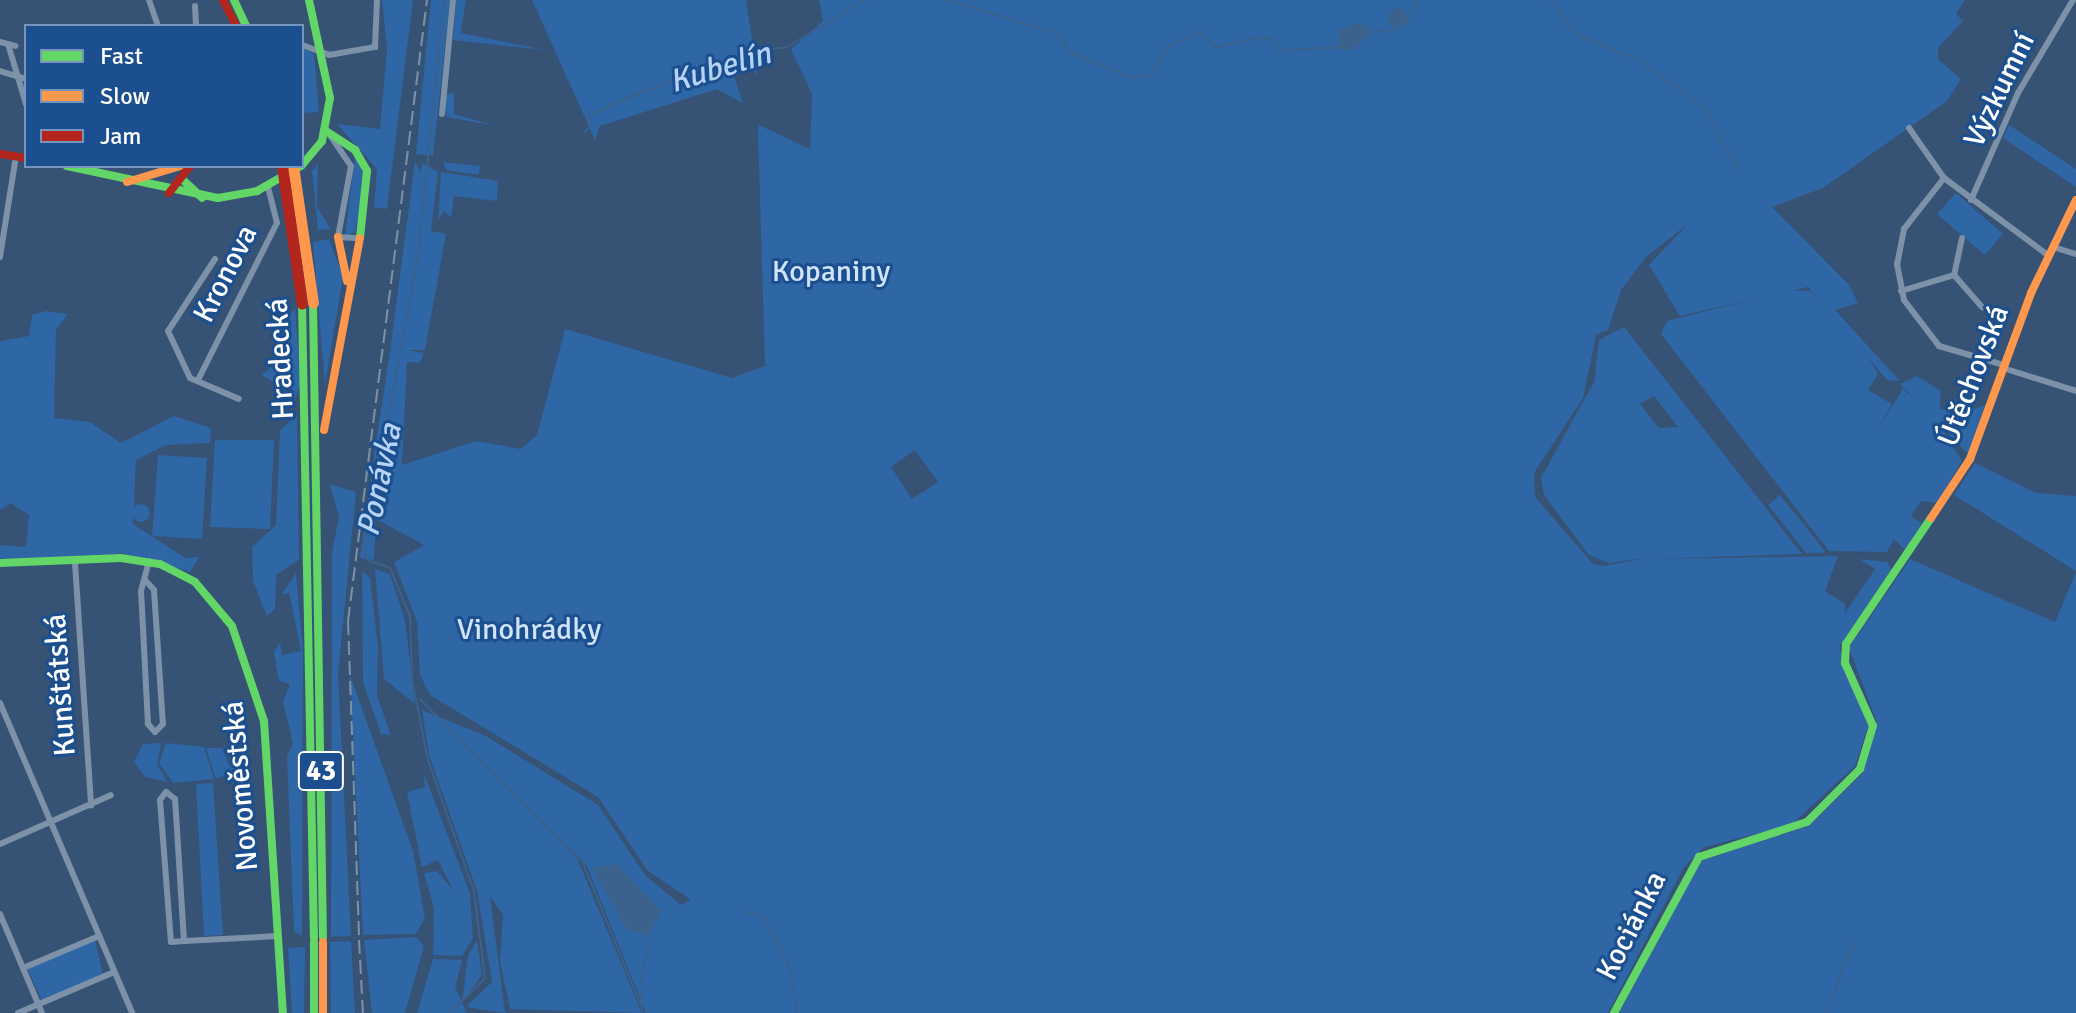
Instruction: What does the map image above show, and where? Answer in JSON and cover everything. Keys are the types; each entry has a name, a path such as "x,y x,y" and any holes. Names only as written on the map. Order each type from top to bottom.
{"main road":[{"path":"223,0 233,24"},
{"path":"234,0 245,24"},
{"path":"304,162 326,131 323,53 309,0"},
{"path":"319,486 347,281 360,238 367,171 355,150 326,131"},
{"path":"0,154 21,157"},
{"path":"74,168 169,193 202,198 268,186 298,168"},
{"path":"127,182 173,168"},
{"path":"169,193 179,168"},
{"path":"169,193 183,180 189,168"},
{"name":"Hradecká","path":"282,168 308,303 315,552"},
{"name":"Hradecká","path":"293,168 308,303 319,486 315,552"},
{"path":"183,180 202,198"},
{"name":"Útěchovská","path":"1903,561 1970,459 2051,252 2076,200"},
{"path":"338,237 347,281"},
{"name":"43","path":"315,552 318,940 323,1013"},
{"path":"0,563 149,561"},
{"name":"Novoměstská","path":"149,561 209,594 249,661 266,738 283,1013"},
{"name":"Kociánka","path":"1614,1013 1667,903 1699,857 1807,822 1860,769 1873,726 1844,652 1903,561"},
{"name":"43","path":"314,1013 318,940"}],"street":[{"path":"304,46 323,53 377,45 377,0"},
{"path":"442,114 453,0"},
{"name":"Výzkumní","path":"1971,200 2018,93 2073,0"},
{"path":"150,3 157,24"},
{"path":"195,6 196,24"},
{"path":"16,46 4,43 24,100"},
{"path":"0,71 24,78"},
{"path":"1909,128 1944,178 1971,200 2051,252 2076,254"},
{"path":"326,131 351,166 338,237 360,238"},
{"path":"0,257 3,223 21,157"},
{"path":"1944,178 1904,229 1897,264 1901,291 1909,314 1939,346 2076,391"},
{"name":"Kronova","path":"198,380 277,223 268,186"},
{"path":"1954,275 1962,238"},
{"path":"215,259 168,323 185,372 239,399"},
{"path":"1901,291 1954,275"},
{"path":"1954,275 1982,307"},
{"path":"146,581 153,588 163,724 155,732 148,724 141,591 149,561"},
{"name":"Kunštátská","path":"75,563 91,805"},
{"path":"1,708 132,1013"},
{"path":"184,941 175,799 166,792 160,800 171,942 278,936"},
{"path":"0,844 111,795"},
{"path":"0,914 42,1013"},
{"path":"23,968 99,936"},
{"path":"18,1013 114,972"}],"green space":[{"path":"382,0 413,0 387,209 374,207 377,169 337,124 380,129 387,49"},
{"path":"431,0 450,0 433,156 416,154"},
{"path":"456,0 466,0 461,33 545,50 453,40"},
{"path":"532,0 746,0 757,75 744,59 729,61 743,103 717,89 600,126 595,140"},
{"path":"819,0 1965,0 1956,14 1963,21 1938,48 1938,59 1961,79 1947,101 1823,188 1772,207 1849,285 1858,303 1835,310 1900,381 1887,380 1808,287 1680,316 1649,265 1688,224 1646,257 1621,290 1608,330 1596,335 1583,398 1534,473 1535,497 1593,564 1603,566 1647,558 1608,563 1589,555 1544,495 1541,478 1594,382 1599,340 1624,327 1802,554 1652,559 1838,556 1825,591 1845,604 1845,613 1875,569 1859,559 1888,562 1891,570 1839,647 1868,726 1855,766 1791,825 1704,847 1684,867 1608,1013 646,1013 586,864 517,796 577,858 642,1013 510,1009 500,961 503,915 490,896 505,1013 466,1007 492,982 477,891 429,755 422,710 486,736 598,805 645,875 681,905 691,900 648,871 598,797 430,695 420,675 417,622 394,562 424,545 376,519 374,560 360,558 371,479 382,469 373,463 390,352 397,350 390,351 415,161 420,172 423,163 438,172 431,231 446,234 425,350 407,350 424,353 420,363 407,362 402,465 476,441 521,449 537,435 565,329 732,378 765,366 759,125 810,149 812,94 791,49 823,21","holes":["1654,396 1678,427 1659,428 1640,404","915,450 938,482 912,499 891,467"]},
{"path":"304,49 314,54 319,112 304,113"},
{"path":"450,57 447,93 454,94 454,114 496,126 447,117 445,108"},
{"path":"2009,125 2076,169 2076,187 2003,138"},
{"path":"355,157 364,175 359,216 355,232 345,236"},
{"path":"443,162 480,166 479,175 446,170"},
{"path":"318,164 317,207 331,229 318,230 312,171"},
{"path":"441,172 498,181 497,201 454,196 451,218 444,211 438,220"},
{"path":"1956,193 2003,234 1985,255 1937,214"},
{"path":"329,239 343,277 325,385 313,242"},
{"path":"1790,290 1811,291 1865,352 1878,374 1868,390 1892,404 1877,430 1903,389 1934,416 1962,461 1937,503 1921,501 1911,516 1922,524 1905,550 1894,539 1887,552 1829,551 1661,334 1667,321"},
{"path":"295,308 301,382 295,400 288,377 279,386 262,375 275,364 277,330"},
{"path":"46,311 68,314 56,330 54,418 90,422 121,443 174,416 211,428 210,443 166,445 136,460 133,524 185,558 199,557 190,572 122,553 32,563 0,558 0,545 26,547 29,515 11,503 0,510 0,341 29,336 32,315"},
{"path":"1917,376 1941,391 1940,409 1962,413 1985,405 1968,454 1900,384"},
{"path":"297,415 299,560 276,575 275,609 267,616 253,581 252,547 276,525 280,430"},
{"path":"215,440 274,440 270,529 210,527"},
{"path":"158,455 207,458 202,539 152,536"},
{"path":"1975,463 2036,493 2076,496 2076,571 1954,495"},
{"path":"330,484 356,492 338,674 351,936 331,937 332,552 339,517"},
{"path":"1780,495 1825,551 1806,553 1768,505"},
{"path":"141,504 150,513 141,522 132,513"},
{"path":"1910,559 2055,622 2076,572 2076,1013 1619,1013 1700,861 1809,826 1863,773 1877,723 1849,648"},
{"path":"375,569 390,574 405,620 415,704 384,679"},
{"path":"362,571 370,578 378,647 377,696 391,735 381,734 363,682"},
{"path":"296,573 303,650 302,935 294,932 287,756 293,744 283,701 290,684 279,681 274,653 280,642 282,655 301,651 289,593 282,594"},
{"path":"350,675 413,851 425,918 416,934 363,935"},
{"path":"161,743 157,765 168,782 145,777 134,762 143,744"},
{"path":"166,743 204,747 214,779 173,783 159,763"},
{"path":"206,748 222,748 231,770 228,753 242,769 216,779"},
{"path":"424,774 470,893 473,938 462,956 433,955 434,909 424,873 437,871 453,890 438,860 422,867 407,792 425,787"},
{"path":"213,783 223,935 204,936 196,784"},
{"path":"416,937 424,946 405,1013 372,1013 364,940"},
{"path":"95,940 103,974 42,1001 27,968"},
{"path":"477,940 482,975 462,1002 468,956"},
{"path":"351,941 355,1013 331,1013 330,942"},
{"path":"305,947 304,1013 292,1013 288,948"},
{"path":"433,959 462,960 455,988 467,1013 417,1013"}],"shaded area":[{"path":"1398,8 1405,11 1408,18 1405,25 1398,28 1391,25 1388,18 1391,11"},
{"path":"1354,24 1370,26 1371,34 1353,50 1338,50 1339,30"},
{"path":"617,864 661,911 648,935 627,930 592,868"}],"waterway":[{"name":"Ponávka","path":"444,0 418,256 364,549 367,560 390,568 410,616 412,680 428,760 474,891 485,978 450,1013"},
{"name":"Kubelín","path":"584,132 592,125 588,116 622,100 748,52 787,47 865,0"},
{"name":"Kubelín","path":"947,0 1062,35 1068,51 1129,77 1150,76 1169,46 1200,31 1216,47 1256,38 1273,39 1278,51 1338,47"},
{"name":"Kubelín","path":"1409,20 1419,0"},
{"path":"1551,0 1575,34 1638,60 1706,109 1740,175"},
{"name":"Kubelín","path":"1373,32 1398,29"},
{"path":"419,698 583,863 644,1013"},
{"path":"746,912 763,916 790,969 797,1013"},
{"path":"1826,1013 1853,943"},
{"path":"640,987 649,944"},
{"path":"641,993 641,1003"}],"railway":[{"path":"359,935 348,621 427,0"},
{"path":"359,940 363,1013"}],"traffic: fast":[{"path":"234,0 245,24"},
{"path":"304,163 322,141 330,98 309,0"},
{"path":"326,131 355,150 367,171 360,238"},
{"path":"76,168 218,198 257,191 297,168"},
{"path":"183,180 202,198"},
{"path":"313,303 323,937"},
{"path":"302,304 314,938"},
{"path":"1614,1013 1699,857 1807,822 1860,769 1873,726 1845,663 1846,644 1931,518"},
{"path":"0,563 121,558 160,564 195,582 232,626 264,721 283,1013"},
{"path":"314,943 314,1013"}],"traffic: slow":[{"path":"127,182 173,168"},
{"path":"293,168 313,303"},
{"path":"1931,518 1970,459 2031,293 2076,200"},
{"path":"338,237 347,281"},
{"path":"324,430 360,238"},
{"path":"323,942 323,1013"}],"traffic: jam":[{"path":"223,0 235,24"},
{"path":"0,154 24,158"},
{"path":"169,193 188,168"},
{"path":"282,168 302,304"}],"park label":[{"name":"Kopaniny","path":"831,272"},
{"name":"Vinohrádky","path":"529,630"}]}
